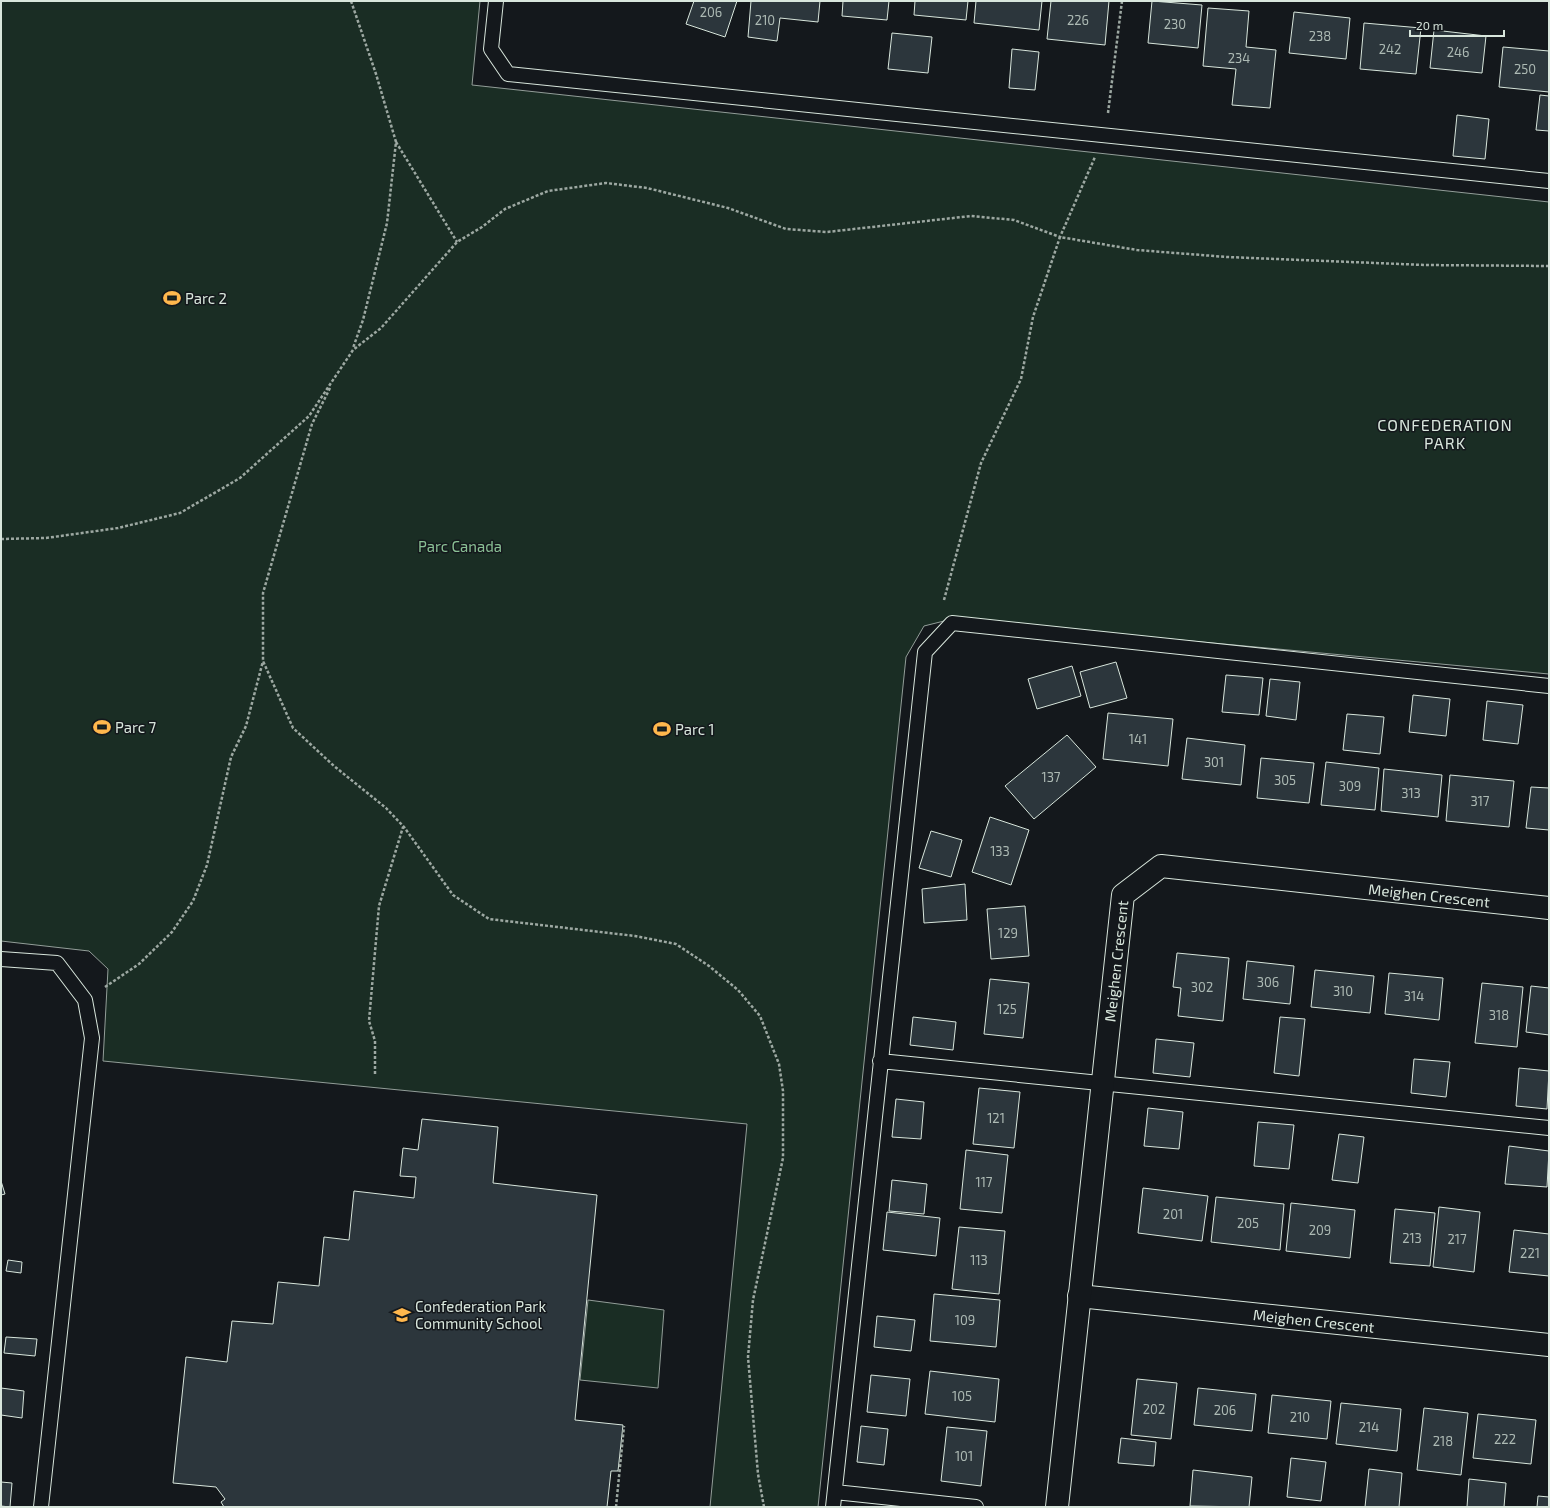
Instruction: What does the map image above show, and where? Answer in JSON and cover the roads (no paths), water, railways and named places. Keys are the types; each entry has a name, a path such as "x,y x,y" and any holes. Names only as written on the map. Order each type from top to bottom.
{"street":[{"name":"Meighen Crescent","path":"1058,1507 1079,1296 1123,895 1161,866 1549,908"},
{"name":"Meighen Crescent","path":"1079,1296 1549,1345"}],"lane":[{"path":"496,1 491,49 508,74 1549,182"},
{"path":"833,1507 925,652 952,623 1549,686"},
{"path":"1,959 57,963 85,1000 92,1038 41,1507"},
{"path":"880,1061 1102,1082 1549,1128"},
{"path":"835,1492 976,1507"}],"place":[{"name":"Parc 2","path":"172,298"},
{"name":"Parc 7","path":"102,727"},
{"name":"Parc 1","path":"662,729"},
{"name":"Confederation Park Community School","path":"402,1315"}],"district":[{"name":"CONFEDERATION PARK","path":"1445,433"}],"park label":[{"name":"Parc Canada","path":"460,546"}]}
